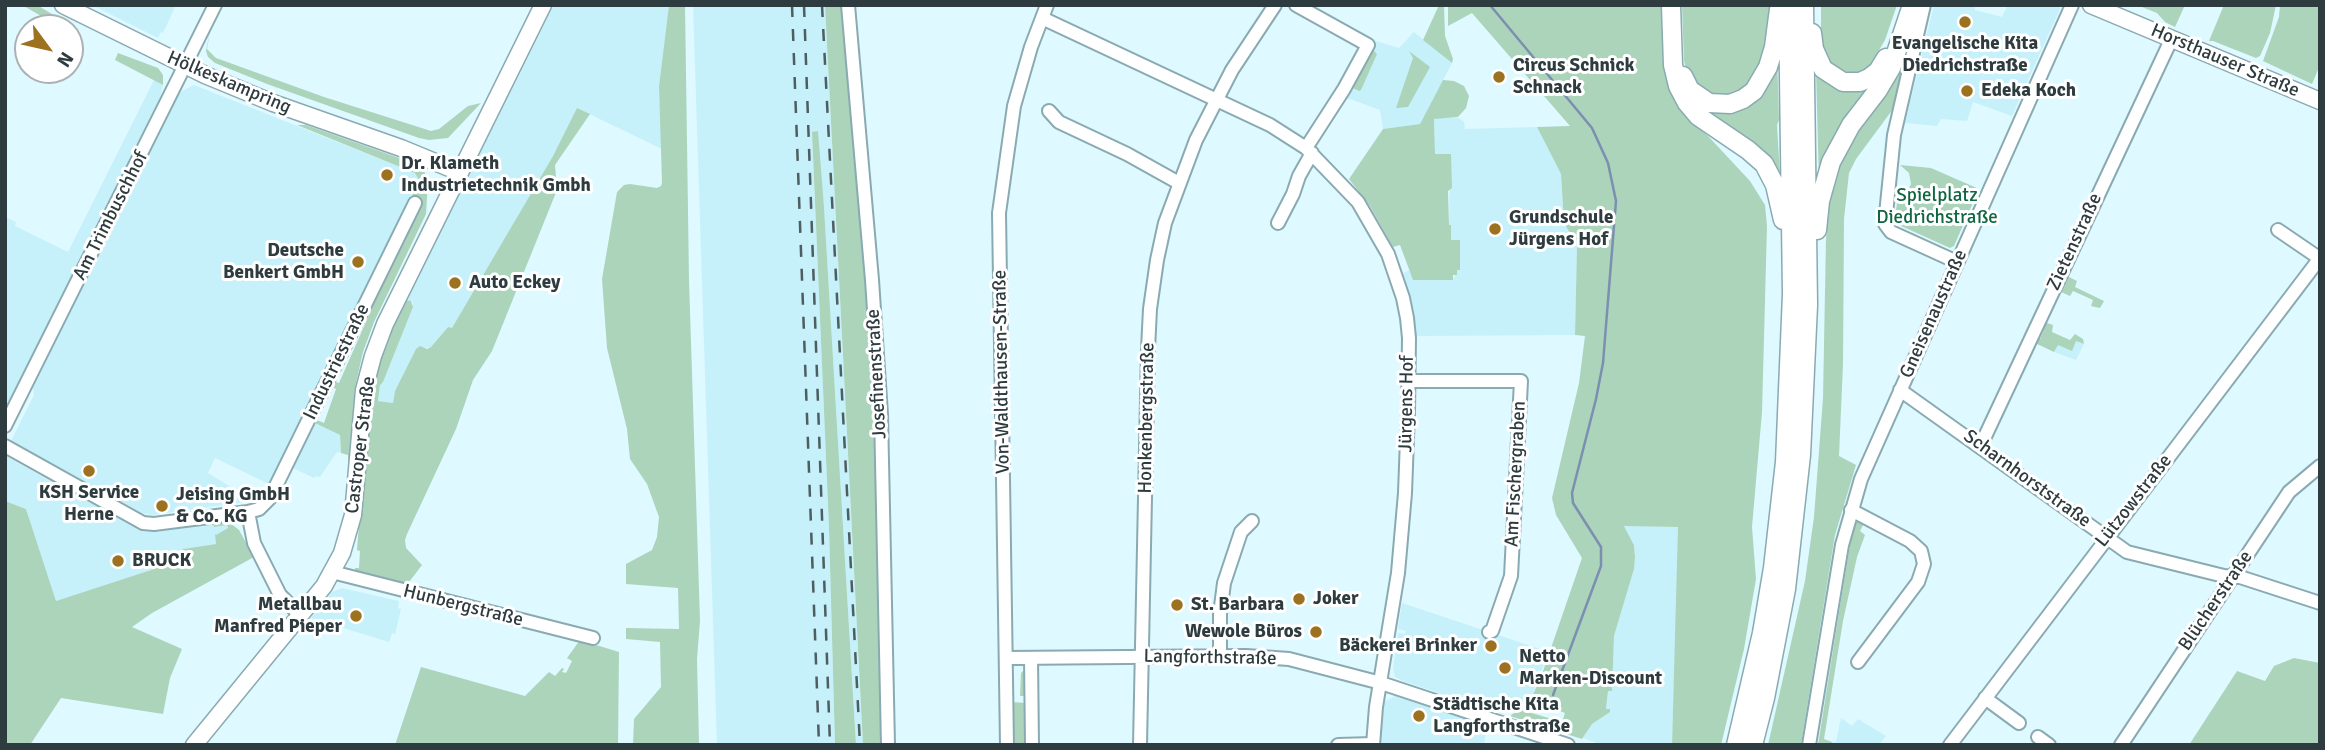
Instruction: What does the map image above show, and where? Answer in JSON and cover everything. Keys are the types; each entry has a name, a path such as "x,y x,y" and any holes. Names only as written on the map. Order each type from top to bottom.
{"highway":[{"path":"1671,5 1673,65 1678,86 1687,103 1698,116 1764,164 1775,185 1782,209 1784,288 1792,294"},
{"path":"1678,5 1678,50 1684,80 1690,90 1709,103 1730,104 1743,99 1761,81 1774,47 1779,5"},
{"path":"1736,745 1762,634 1777,542 1787,436 1792,294 1788,5"},
{"path":"1753,745 1776,642 1794,534 1804,414 1808,305 1804,5"},
{"path":"1812,5 1812,32 1823,69 1835,78 1851,82 1869,78 1885,62 1904,5"},
{"path":"1808,305 1816,286 1817,225 1831,162 1851,125 1887,74 1912,5"}],"main road":[{"name":"Hölkeskampring","path":"63,5 185,66 273,103 426,158 462,168"},
{"name":"Castroper Straße","path":"194,745 300,615 332,572 342,553 351,526 364,390 384,324 543,5"},
{"name":"Horsthauser Straße","path":"2091,5 2320,101"},
{"name":"Hölkeskampring","path":"401,148 428,150 462,168"},
{"path":"426,158 440,177 446,199"}],"street":[{"name":"Am Trimbuschhof","path":"5,426 215,5"},
{"name":"Josefinenstraße","path":"848,5 881,414 888,745"},
{"name":"Von-Waldthausen-Straße","path":"1007,745 999,213 1014,106 1031,47 1047,5"},
{"name":"Honkenbergstraße","path":"1140,745 1150,309 1162,239 1180,183 1215,100 1275,5"},
{"path":"1278,223 1293,194 1309,150 1368,45 1296,5"},
{"path":"1924,5 1894,135 1885,224 1891,232 1957,262"},
{"name":"Gneisenaustraße","path":"1809,745 1842,545 1851,510 1900,390 2072,5"},
{"name":"Jürgens Hof","path":"1042,18 1270,125 1309,150 1358,202 1388,254 1403,298 1409,381 1400,551 1373,744"},
{"name":"Zietenstraße","path":"1980,445 2171,40"},
{"path":"1049,111 1059,122 1112,146 1180,183"},
{"name":"Industriestraße","path":"248,512 259,509 270,498 415,203"},
{"name":"Lützowstraße","path":"1950,745 2320,258 2278,230"},
{"name":"Am Fischergraben","path":"1409,381 1521,381 1511,576 1492,631 1489,632"},
{"name":"Scharnhorststraße","path":"1900,390 2127,552 2233,576 2320,603"},
{"path":"5,446 144,523 248,512 254,543 280,595 300,615"},
{"name":"Blücherstraße","path":"2121,745 2289,492 2320,466"},
{"path":"1851,510 1910,541 1921,551 1924,564 1918,582 1858,662"},
{"path":"1220,657 1220,614 1224,583 1241,532 1252,521"},
{"name":"Hunbergstraße","path":"332,572 593,638"},
{"path":"1031,657 1032,745"},
{"name":"Langforthstraße","path":"1007,658 1289,659 1381,683 1568,745"},
{"path":"1985,698 2020,723"},
{"path":"1338,745 1373,744"}],"shaded area":[{"path":"92,5 176,5 158,38"},
{"path":"554,5 669,5 659,86 662,149 577,108 553,156 452,329 448,327 431,347 416,349 395,391 393,403 378,401 380,384 413,307 413,302 407,300"},
{"path":"693,5 825,5 863,745 856,745 824,207 817,132 812,133 829,528 835,745 717,745"},
{"path":"1934,5 1975,5 1975,10 2002,17 2008,5 2059,5 2060,9 2012,116 1973,102 1967,121 1941,119 1937,126 1905,123"},
{"path":"1414,32 1452,63 1420,124 1383,129 1380,110 1350,99 1342,100 1376,41 1399,48"},
{"path":"154,80 163,85 160,97 5,408 5,217 16,222 15,226 68,252"},
{"path":"194,85 415,173 419,180 269,484 215,458 208,473 229,486 258,497 251,501 152,515 142,513 11,441 34,395 33,388 175,100 182,91"},
{"path":"1434,118 1459,118 1464,122 1465,129 1537,127 1561,174 1564,223 1577,245 1575,335 1415,336 1403,273 1409,270 1414,280 1453,280 1457,270 1459,240 1451,240 1449,225 1450,154 1435,154"},
{"path":"2076,341 2084,344 2076,360 2054,352 2058,345"},
{"path":"315,423 340,435 341,453 337,452 320,477 314,478 293,468"},
{"path":"5,456 141,531 156,532 213,523 214,527 227,525 228,528 216,535 216,544 183,549 174,559 164,560 154,569 56,601 26,509 5,501"},
{"path":"1624,525 1679,527 1672,745 1602,745 1583,738 1592,724 1610,712 1606,709 1608,691 1612,690 1614,636 1634,569 1635,557 1634,545"},
{"path":"342,588 399,601 398,608 401,609 395,634 392,633 389,642 311,618 332,592"},
{"path":"1402,603 1549,652 1529,703 1510,702 1506,704 1503,714 1395,677 1393,669 1398,633 1405,634 1406,631 1398,629"},
{"name":"Städtische Kita Langforthstraße","path":"1395,696 1487,725 1484,745 1378,745 1382,703"},
{"path":"1841,718 1852,726 1858,719 1886,736 1879,745 1831,745 1836,742"}],"green space":[{"path":"22,5 37,5 52,14 38,14"},
{"path":"669,5 685,5 689,280 700,621 697,659 699,745 633,745 634,719 661,687 660,642 626,639 626,628 679,629 678,588 626,584 626,564 652,550 657,537 659,517 647,484 630,459 627,429 607,348 602,279 617,192 624,185 657,188 662,183 659,86"},
{"path":"825,5 844,5 869,295 877,446 883,745 863,745"},
{"path":"1439,5 1444,5 1445,36 1452,63 1423,40"},
{"path":"1448,5 1662,5 1663,47 1669,89 1675,102 1687,118 1708,136 1750,181 1765,205 1767,226 1762,412 1752,527 1756,579 1744,649 1721,745 1672,745 1678,527 1624,526 1634,545 1635,557 1634,569 1614,636 1612,691 1608,691 1606,709 1610,709 1610,712 1592,724 1582,739 1510,716 1518,710 1562,722 1565,713 1546,705 1529,703 1541,677 1582,558 1556,515 1552,498 1579,383 1585,336 1575,335 1577,245 1564,223 1561,174 1537,127 1570,126 1472,13 1448,26"},
{"path":"1682,5 1772,5 1765,60 1750,86 1730,97 1715,97 1697,88 1684,61"},
{"path":"1821,5 1897,5 1885,40 1868,69 1856,74 1845,72 1833,68 1821,55"},
{"path":"2137,5 2185,5 2175,27 2165,22 2157,13"},
{"path":"2224,5 2276,5 2270,33 2260,56 2256,58 2209,41"},
{"path":"2280,5 2320,5 2320,65 2312,84 2263,61 2279,17"},
{"path":"1915,19 1896,105 1856,159 1849,173 1844,219 1839,456 1856,465 1835,535 1801,745 1768,745 1805,581 1814,517 1823,398 1829,202 1841,160"},
{"path":"210,31 207,49 216,58 324,97 431,131 439,129 468,106 481,103 448,138 419,138 215,63 206,51"},
{"path":"1374,51 1377,54 1361,90 1351,87 1369,52"},
{"path":"1409,51 1430,67 1408,107 1396,108 1413,58"},
{"path":"118,53 158,68 163,75 163,85 115,60"},
{"path":"1777,56 1780,176 1719,128 1688,92 1732,106"},
{"path":"1816,72 1876,79 1819,182"},
{"path":"1443,80 1464,86 1469,96 1466,108 1458,117 1434,119 1435,154 1451,154 1449,225 1451,240 1460,240 1460,270 1457,270 1457,275 1453,275 1453,280 1413,280 1400,245 1393,247 1370,206 1349,179 1383,129 1420,124"},
{"path":"577,108 590,114 555,165 557,190 492,351 473,380 456,429 407,534 406,548 422,565 406,586 355,572 355,568 359,568 360,551 357,550 369,395 381,350 405,300 411,301 413,307 380,385 378,401 393,403 395,391 416,349 420,346 427,349 431,347 448,327 452,328 553,156"},
{"path":"297,125 306,125 402,159 423,169 428,180 426,214 374,322 363,352 355,387 348,469 348,455 341,453 340,435 315,423 317,420 324,423 336,389 330,386 333,381 339,383 418,202 411,198 419,180 415,173"},
{"path":"818,131 856,745 835,745 829,528 812,132"},
{"name":"Spielplatz Diedrichstraße","path":"1900,165 1931,168 1979,189 1954,246 1950,248 1899,225 1895,218 1897,203 1911,184 1909,173"},
{"path":"2065,278 2077,281 2075,287 2104,301 2100,308 2091,306 2093,300 2073,291 2070,296 2061,292"},
{"path":"2047,323 2053,325 2052,332 2070,340 2075,334 2083,339 2084,344 2076,341 2072,351 2058,345 2054,352 2035,343 2044,330 2041,328"},
{"path":"5,501 26,509 56,601 154,569 164,560 174,559 183,549 216,544 215,534 228,528 227,525 214,527 213,523 230,523 239,530 254,557 152,613 132,627 182,649 170,678 163,714 61,698 30,745 5,745"},
{"path":"1857,519 1865,521 1860,531 1865,535 1857,557 1843,621 1824,739 1832,742 1831,745 1818,745 1853,527"},
{"path":"580,640 619,652 618,745 395,745 421,667 525,696 549,672 555,676 562,668 562,672 566,673 572,661 567,658"},
{"path":"2294,658 2320,663 2320,745 2189,745 2237,671 2265,681 2274,666"},
{"path":"1023,671 1027,671 1028,745 1013,745 1012,702 1026,703 1026,696 1020,696"}],"waterway":[{"path":"1490,5 1592,128 1608,163 1616,201 1603,363 1572,493 1573,503 1601,547 1601,566 1553,695"}],"railway":[{"path":"792,5 819,745"},
{"path":"804,5 830,745"},
{"path":"822,5 860,745"}],"place":[{"name":"Evangelische Kita Diedrichstraße","path":"1965,22"},
{"name":"Circus Schnick Schnack","path":"1499,77"},
{"name":"Edeka Koch","path":"1967,91"},
{"name":"Dr. Klameth Industrietechnik Gmbh","path":"387,175"},
{"name":"Grundschule Jürgens Hof","path":"1495,229"},
{"name":"Deutsche Benkert GmbH","path":"358,262"},
{"name":"Auto Eckey","path":"455,283"},
{"name":"KSH Service Herne","path":"89,471"},
{"name":"Jeising GmbH & Co. KG","path":"162,506"},
{"name":"BRUCK","path":"118,561"},
{"name":"Joker","path":"1299,599"},
{"name":"St. Barbara","path":"1177,605"},
{"name":"Metallbau Manfred Pieper","path":"356,616"},
{"name":"Wewole Büros","path":"1316,632"},
{"name":"Bäckerei Brinker","path":"1491,646"},
{"name":"Netto Marken-Discount","path":"1505,668"},
{"name":"Städtische Kita Langforthstraße","path":"1419,716"}]}
